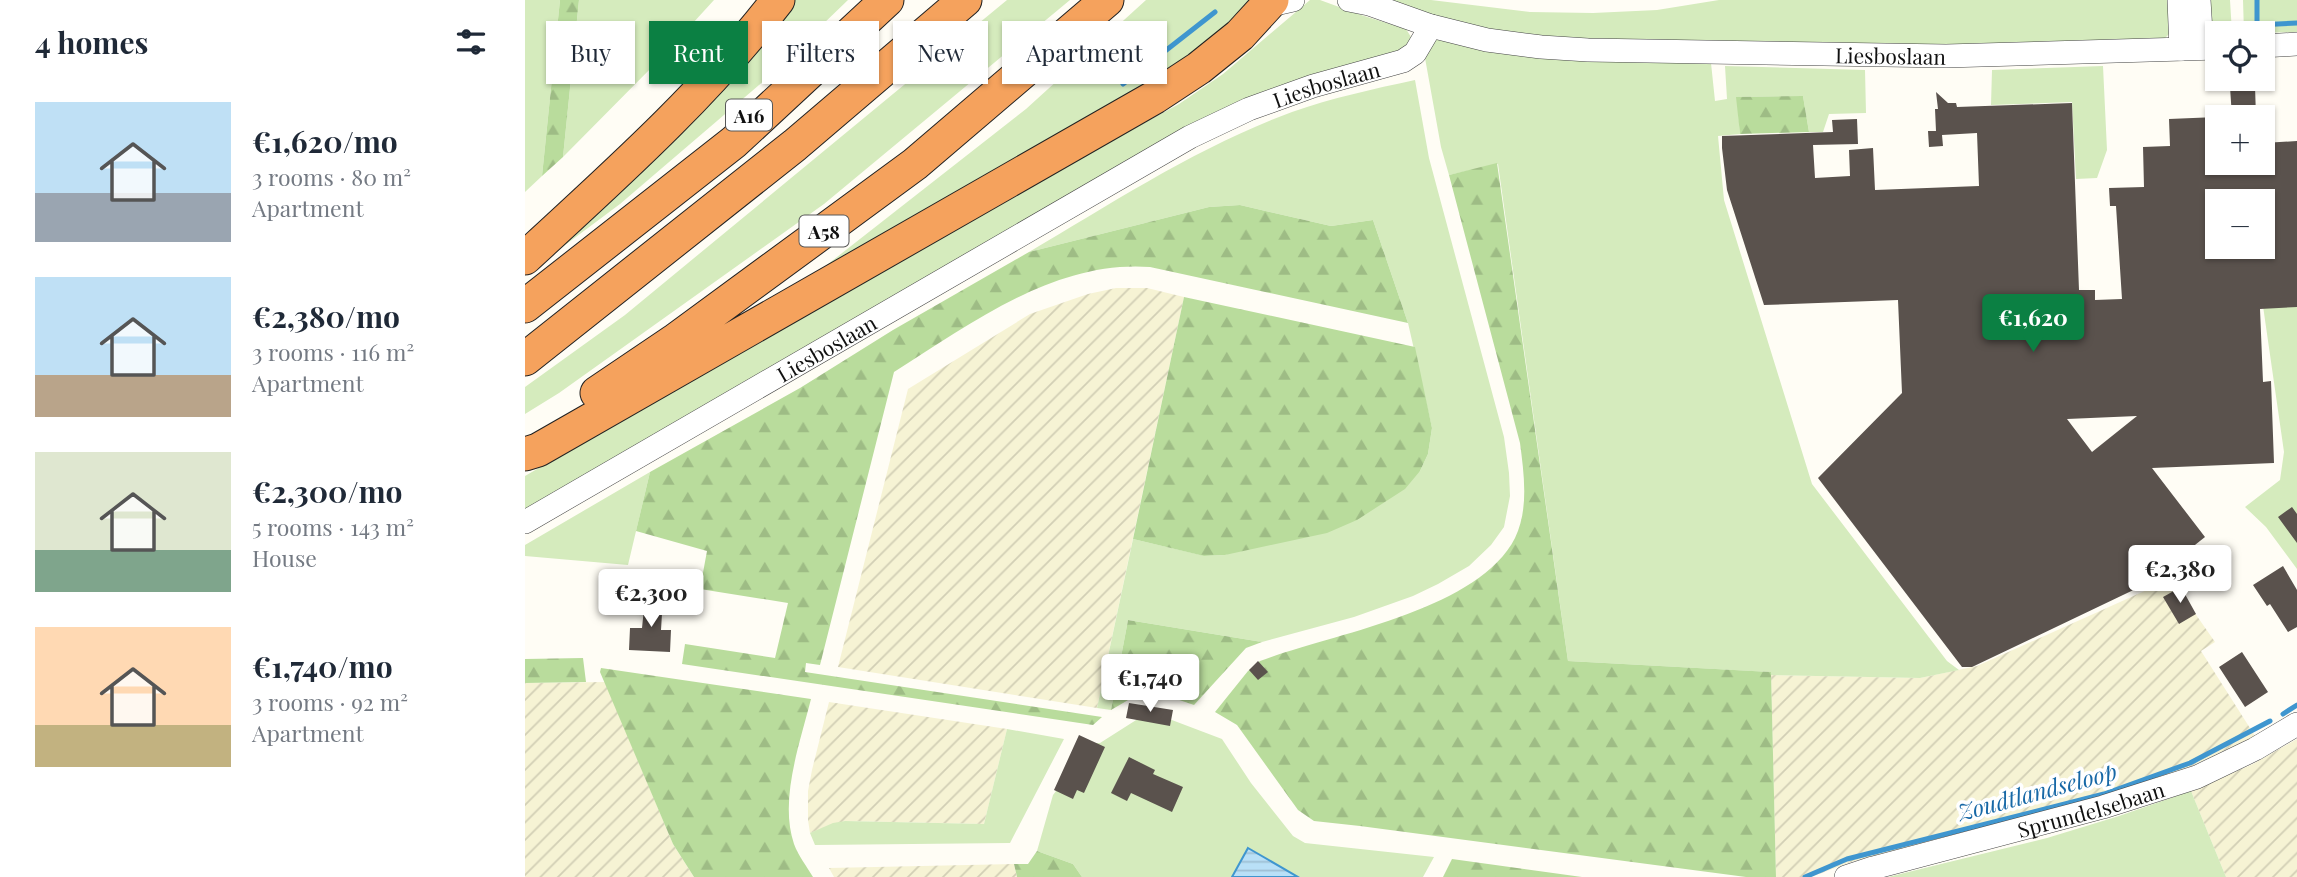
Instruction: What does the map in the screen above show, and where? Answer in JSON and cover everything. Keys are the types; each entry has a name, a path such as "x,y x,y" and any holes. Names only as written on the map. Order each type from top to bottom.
{"highway":[{"path":"525,258 650,143 727,61 779,0"},
{"name":"A16","path":"624,228 873,0"},
{"path":"525,306 734,142 887,0"},
{"path":"525,359 795,145 965,0"},
{"name":"A58","path":"525,441 674,341 915,164 1107,0"},
{"name":"A58","path":"525,454 538,450 1155,97 1199,68 1277,2"}],"street":[{"path":"2179,0 2200,48"},
{"path":"2199,0 2200,48"},
{"path":"1361,1 1431,26"},
{"name":"Liesboslaan","path":"525,522 1190,138 1249,109 1313,86 1403,61 1415,53 1431,26 1487,40 1588,50 1946,56 2200,48"},
{"path":"2275,45 2297,44"},
{"name":"Sprundelsebaan","path":"1846,877 1874,872 2103,807 2197,777 2255,749 2297,724"}],"shaded area":[{"path":"1116,288 1147,288 1184,297 1097,708 838,667 908,389 1030,314 1088,294"},
{"path":"2167,573 2215,642 2201,651 2255,736 2192,766 2130,790 1851,862 1811,877 1776,877 1771,675 1920,678 1977,666 2149,589"},
{"path":"605,682 673,844 694,877 525,877 525,683"},
{"path":"829,702 1007,729 984,824 845,821 810,833 808,791"},
{"path":"2297,739 2297,877 2226,877 2191,791 2253,764"},
{"path":"1014,864 1017,877 834,877 829,868"}],"green space":[{"path":"525,0 560,0 558,21 546,21 546,84 551,84 542,176 525,192"},
{"path":"560,0 579,0 577,21 558,21"},
{"path":"579,0 714,0 695,21 649,21 649,70 563,157 570,84 635,84 635,21 577,21"},
{"path":"792,0 848,0 826,21 771,21"},
{"path":"1007,0 1070,0 1045,21 1002,21 1002,56 988,68 988,21 982,21"},
{"path":"1146,0 1257,0 1178,72 1167,78 1167,21 1123,21"},
{"path":"1310,0 1320,0 1406,29 1411,37 1405,49 1299,80 525,514 525,476 977,214 1179,104 1223,74"},
{"path":"1385,0 1431,0 1530,12 1593,13 1657,10 1719,0 2172,0 2170,33 2163,40 1965,50 1550,39 1453,23"},
{"path":"2207,0 2230,0 2231,21 2209,19"},
{"path":"2243,0 2297,0 2297,32 2275,32 2275,21 2244,21"},
{"path":"762,30 762,83 620,204 525,275 525,267 708,84 748,84 748,44"},
{"path":"1438,36 1711,63 1715,101 1727,99 1725,66 1865,70 1866,113 1829,114 1823,132 1809,132 1803,96 1737,97 1740,134 1718,136 1724,200 1812,484 1947,661 1959,670 1920,678 1771,675 1770,672 1568,661 1498,164 1449,175 1441,147 1425,58"},
{"path":"2103,66 2107,150 2097,178 2076,179 2072,102 1991,105 1992,70"},
{"path":"1415,80 1429,158 1504,437 1510,496 1504,527 1491,545 1469,566 1413,596 1354,617 1262,642 1128,620 1111,710 1097,708 1133,539 1205,556 1225,555 1420,471 1428,454 1432,428 1408,323 1373,220 1331,226 1240,205 1209,207 1029,252 1157,176 1257,126 1322,102"},
{"path":"551,84 570,84 563,157 542,176"},
{"path":"905,84 969,84 824,204 559,393 525,414 525,387 625,315"},
{"path":"1054,84 1156,84 814,275 1026,109"},
{"path":"1803,96 1809,132 1740,134 1736,97"},
{"path":"1497,163 1568,661 1771,672 1776,877 1746,877 1314,821 1298,810 1237,725 1215,712 1248,671 1260,661 1400,617 1437,602 1470,584 1496,563 1515,538 1524,503 1520,443 1449,175"},
{"path":"1240,205 1331,226 1373,220 1408,323 1150,267 1115,268 1080,274 1047,284 984,316 894,372 820,665 806,663 805,672 1102,717 1093,725 682,664 685,644 775,658 788,603 700,589 707,551 636,531 650,472 800,388 893,330 1029,252 1209,207"},
{"path":"1184,297 1415,347 1432,428 1428,454 1420,471 1405,489 1357,520 1327,533 1225,555 1204,556 1133,539"},
{"path":"2297,301 2297,569 2266,527 2245,507 2280,480 2284,452 2263,306"},
{"path":"650,472 628,565 525,556 525,545"},
{"path":"1128,620 1262,642 1246,648 1194,705 1147,689 1111,710"},
{"path":"583,658 586,682 525,683 525,659"},
{"path":"601,668 811,699 793,772 789,809 794,844 813,877 694,877 673,844 600,672"},
{"path":"1156,714 1222,739 1251,783 1293,836 1305,843 1434,857 1423,877 1298,877 1249,848 1232,877 1082,877 1073,864 1037,851 1053,795 1073,769 1087,743 1100,743 1144,715"},
{"path":"1007,729 1064,739 1010,843 815,845 810,833 845,821 984,824"},
{"path":"2191,791 2226,877 1888,877 2047,838"},
{"path":"1037,851 1073,864 1082,877 1017,877 1014,864 1028,864"},
{"path":"1452,859 1582,877 1443,877"}],"water":[{"path":"1248,848 1298,877 1232,877"}],"building":[{"path":"2230,91 2255,91 2256,105 2231,105"},
{"path":"1936,92 1948,103 1956,103 1957,107 2072,103 2079,290 2095,290 2095,300 2122,299 2116,206 2110,206 2109,188 2144,187 2143,147 2170,146 2169,119 2205,118 2205,175 2275,175 2275,142 2297,141 2297,307 2260,309 2263,382 2271,381 2274,463 2152,468 2205,537 2146,584 1972,667 1962,667 1818,478 1902,393 1898,300 1764,305 1727,190 1722,148 1722,136 1833,132 1832,120 1857,119 1858,144 1813,145 1815,178 1850,176 1849,150 1873,148 1875,190 1979,186 1977,133 1942,135 1943,146 1929,147 1928,131 1936,131 1935,109 1938,109","holes":["2137,416 2092,452 2067,419"]},
{"path":"2292,507 2297,514 2297,543 2278,517"},
{"path":"2283,566 2297,590 2297,627 2288,632 2270,604 2267,606 2253,585"},
{"path":"2181,587 2196,614 2179,624 2163,597"},
{"path":"648,596 663,597 661,630 671,630 670,652 629,650 630,628 642,628 645,599 648,599"},
{"path":"2242,652 2268,692 2245,707 2219,667"},
{"path":"1258,661 1268,672 1258,680 1249,670"},
{"path":"1129,703 1173,710 1170,726 1126,718"},
{"path":"1079,735 1105,747 1084,793 1077,790 1073,799 1054,790"},
{"path":"1129,757 1155,770 1153,774 1183,787 1172,812 1131,793 1127,801 1111,793"}],"waterway":[{"path":"2257,0 2257,25 2297,23"},
{"path":"1167,50 1215,12"},
{"name":"Zoudtlandseloop","path":"2283,714 2297,705"},
{"name":"Zoudtlandseloop","path":"1805,877 1847,859 2104,794 2190,763 2270,721"}]}
